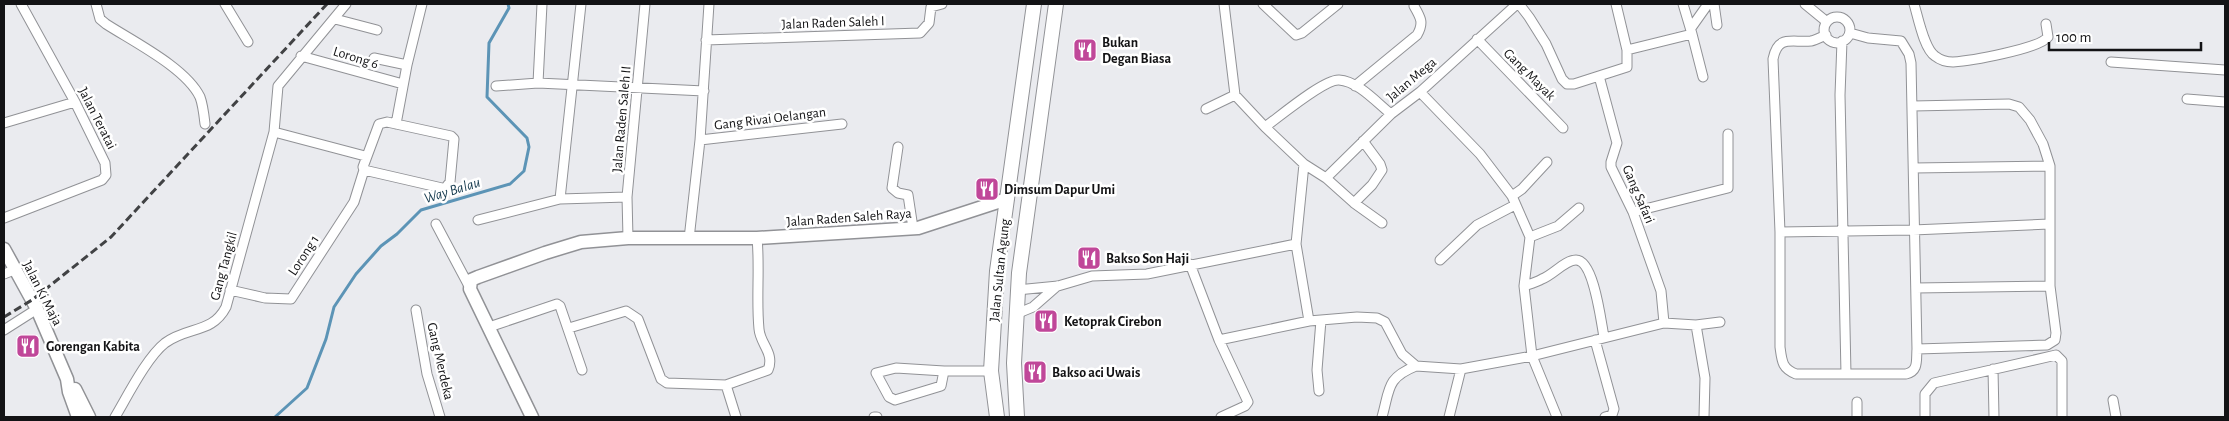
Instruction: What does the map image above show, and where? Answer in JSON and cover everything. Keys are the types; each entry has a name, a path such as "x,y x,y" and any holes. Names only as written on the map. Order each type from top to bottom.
{"main road":[{"name":"Jalan Sultan Agung","path":"997,417 991,371 997,271 1034,4"},
{"name":"Jalan Sultan Agung","path":"1017,417 1014,364 1019,273 1056,4"},
{"path":"1031,26 1052,29"},
{"path":"997,271 1019,273"}],"street":[{"name":"Jalan Teratai","path":"4,218 102,180 106,174 105,163 75,102 21,4"},
{"path":"96,4 100,19 180,72 193,86 201,99 205,124"},
{"path":"225,4 248,42"},
{"name":"Gang Tangkil","path":"115,417 144,370 164,344 186,332 206,327 220,319 226,307 274,132 278,86 346,4"},
{"path":"396,124 407,65 422,4"},
{"path":"538,83 542,4"},
{"path":"560,199 581,4"},
{"name":"Jalan Raden Saleh II","path":"628,238 627,197 645,4"},
{"path":"689,239 700,140 709,4"},
{"name":"Jalan Raden Saleh I","path":"706,40 920,33 929,23 931,7 942,4"},
{"path":"1224,4 1235,95 1264,127 1304,164 1326,178 1354,203 1382,223"},
{"path":"1263,4 1296,35 1302,34 1338,4"},
{"path":"1518,4 1530,17 1546,44 1564,82 1574,84 1627,67 1627,50 1616,4"},
{"name":"Jalan Mega","path":"1326,178 1390,114 1420,92 1518,4"},
{"path":"1683,4 1692,31 1703,77"},
{"path":"1627,50 1692,31 1708,4"},
{"path":"1714,4 1717,25"},
{"path":"1805,4 1827,22"},
{"path":"1914,4 1928,49 1941,60 1953,62 2013,51 2038,44 2048,37 2046,24"},
{"path":"1355,86 1416,35 1422,20 1414,6"},
{"path":"1835,17 1844,19 1849,24 1850,33 1842,41 1833,42 1826,35 1825,28 1827,22 1835,17"},
{"path":"335,19 377,30"},
{"path":"1826,35 1811,41 1790,41 1780,44 1775,49 1773,77 1780,232 1780,347 1782,364 1786,370 1796,374 1911,373 1916,368 1917,349 1913,230 1914,106 1912,64 1901,40 1868,38 1850,33"},
{"name":"Gang Mayak","path":"1477,39 1563,128"},
{"path":"1842,41 1840,60 1846,374"},
{"name":"Lorong 6","path":"301,56 403,84"},
{"path":"374,58 407,65"},
{"path":"2111,62 2225,70"},
{"name":"Gang Safari","path":"1599,76 1618,143 1611,167 1633,212 1661,291 1664,322"},
{"path":"1264,127 1331,81 1340,80 1355,86 1390,114"},
{"path":"496,86 538,83 638,86 704,91"},
{"path":"1420,92 1480,154 1514,200 1530,237 1524,286 1532,356 1557,417"},
{"path":"1206,109 1235,95"},
{"path":"2187,99 2225,102"},
{"path":"4,123 75,102"},
{"path":"1914,106 2009,104 2019,107 2030,120 2043,144 2050,166 2048,224 2050,286 2056,333 2051,343 1917,349"},
{"path":"387,122 451,136 455,144 449,185 442,188 364,170 366,156 379,124 387,122"},
{"name":"Gang Rivai Oelangan","path":"700,140 842,124"},
{"path":"274,132 366,156"},
{"path":"1633,212 1728,188 1728,134"},
{"path":"1354,203 1372,185 1382,170 1380,164 1363,142"},
{"path":"898,147 892,188 898,193 908,195 913,228"},
{"path":"1440,260 1477,225 1514,200 1547,162"},
{"path":"1304,164 1296,244 1309,321"},
{"path":"1914,168 2050,166"},
{"name":"Lorong 1","path":"230,290 265,298 291,299 354,202 364,170"},
{"path":"478,220 560,199 627,197"},
{"name":"Jalan Raden Saleh Raya","path":"470,289 472,280 478,277 581,242 628,238 757,238 924,227 1007,200"},
{"path":"1530,237 1558,226 1579,208"},
{"path":"436,224 489,327 532,417"},
{"path":"1780,232 1913,230 2048,224"},
{"path":"569,328 626,311 631,313 638,319 661,379 666,383 726,385 768,370 770,364 767,348 759,331 757,238"},
{"path":"1018,290 1058,286 1092,276 1147,274 1296,244"},
{"name":"Jalan Ki Maja","path":"4,249 9,272 37,309 67,380 78,417"},
{"path":"1524,286 1542,280 1570,262 1577,260 1584,262 1590,273 1604,337"},
{"path":"1190,264 1219,340 1248,402 1245,406 1221,417"},
{"path":"1016,314 1033,307 1058,286"},
{"path":"1916,288 2050,286"},
{"path":"489,327 557,304 560,306 569,328 582,370"},
{"path":"4,330 37,309"},
{"name":"Gang Merdeka","path":"416,310 427,374 440,417"},
{"path":"1219,340 1309,321 1358,317 1381,319 1385,322 1402,354 1416,366"},
{"path":"1319,391 1317,370 1321,320"},
{"path":"1382,417 1392,381 1400,372 1416,366 1461,369 1532,356 1664,322 1696,325 1720,322"},
{"path":"1696,325 1705,378 1704,417"},
{"path":"1595,340 1614,409 1612,415 1605,417"},
{"path":"1925,417 1924,399 1926,391 1934,383 2053,355 2061,357 2062,361 2062,417"},
{"path":"944,371 941,386 895,400 889,397 876,373 896,368 991,371"},
{"path":"1449,417 1461,369"},
{"path":"1992,369 1994,417"},
{"name":"Jalan Ki Maja","path":"67,380 75,388 89,417"},
{"path":"726,385 736,417"},
{"path":"2113,400 2116,417"},
{"path":"1857,402 1857,417"}],"waterway":[{"name":"Way Balau","path":"275,417 307,388 326,339 334,307 356,274 381,246 397,234 421,210 510,184 524,171 529,147 527,138 487,97 489,43 509,8 508,4"}],"railway":[{"path":"4,317 32,300 111,237 327,4"}],"place":[{"name":"Bukan Degan Biasa","path":"1085,50"},
{"name":"Dimsum Dapur Umi","path":"987,189"},
{"name":"Bakso Son Haji","path":"1089,258"},
{"name":"Ketoprak Cirebon","path":"1046,321"},
{"name":"Gorengan Kabita","path":"28,346"},
{"name":"Bakso aci Uwais","path":"1035,372"}]}
